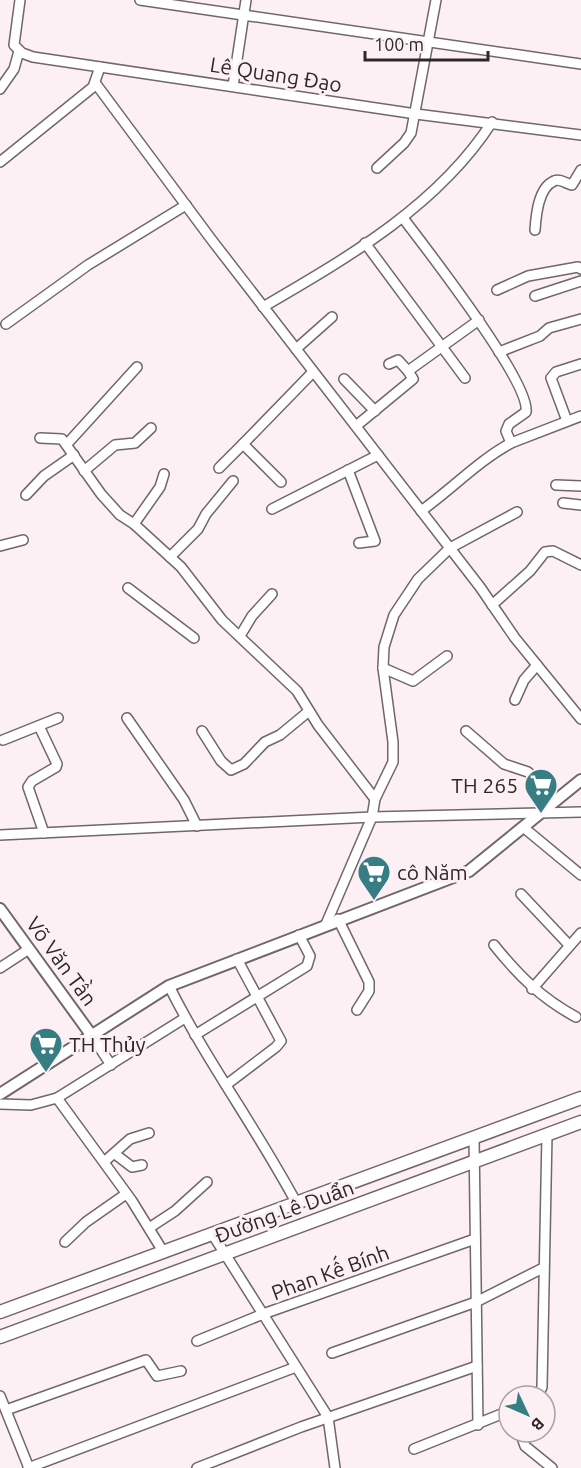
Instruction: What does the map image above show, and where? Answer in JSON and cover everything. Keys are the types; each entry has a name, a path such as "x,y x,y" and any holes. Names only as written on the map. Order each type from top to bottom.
{"main road":[{"name":"Đường Lê Duẩn","path":"0,1312 581,1098"},
{"name":"Đường Lê Duẩn","path":"0,1337 581,1122"}],"street":[{"path":"0,89 14,69 19,51 14,41 20,0"},
{"path":"140,0 581,64"},
{"path":"233,86 246,0"},
{"path":"377,168 404,143 411,133 436,0"},
{"name":"Lê Quang Đạo","path":"19,51 33,57 416,114 581,135"},
{"path":"0,162 96,84 100,67"},
{"path":"96,84 263,307 450,548 537,665 581,719"},
{"path":"263,307 403,218 465,158 492,122"},
{"path":"535,230 539,202 551,182 558,180 572,185 581,170"},
{"path":"6,324 88,265 186,205"},
{"path":"403,218 479,320 499,352 528,410 506,428 506,434 511,443"},
{"path":"365,243 444,346 465,378"},
{"path":"497,290 528,276 578,267 581,269"},
{"path":"535,296 581,282"},
{"path":"296,350 332,317"},
{"path":"499,352 540,336 549,328 581,319"},
{"path":"408,371 479,320"},
{"path":"356,426 413,379 398,360 389,363"},
{"path":"567,421 551,378 556,372 581,364"},
{"path":"67,444 137,367"},
{"path":"219,468 313,372"},
{"path":"344,379 375,411"},
{"path":"421,511 458,484 495,452 511,443 581,416"},
{"path":"84,471 115,445 135,443 151,428"},
{"path":"40,438 62,439 84,471 120,515 134,524 192,578 222,621 297,692 360,783 375,799"},
{"path":"243,444 280,482"},
{"path":"26,495 50,471 74,455"},
{"path":"272,509 378,455"},
{"path":"348,470 375,541 359,543"},
{"path":"134,524 160,487 164,474"},
{"path":"170,557 198,529 206,514 233,481"},
{"path":"556,485 581,486"},
{"path":"563,503 581,506"},
{"path":"326,924 372,817 375,799 392,766 394,756 383,668 385,642 398,609 418,579 450,548 517,512"},
{"path":"0,546 23,540"},
{"path":"492,606 530,571 545,552 553,551 581,565"},
{"path":"128,588 194,638"},
{"path":"240,636 252,616 272,594"},
{"path":"383,668 413,681 447,656"},
{"path":"515,700 524,680 537,665"},
{"path":"202,731 220,761 231,770 244,764 265,742 280,735 309,711"},
{"path":"3,740 58,717"},
{"path":"127,718 184,800 197,826"},
{"path":"39,726 57,764 53,770 32,781 28,787 44,833"},
{"path":"466,731 504,764 528,772 555,801"},
{"path":"0,1094 169,986 338,919 469,871 581,780"},
{"path":"0,835 372,817 581,812"},
{"path":"523,827 581,875"},
{"path":"521,894 569,945"},
{"name":"Võ Văn Tần","path":"0,909 92,1036"},
{"path":"338,919 369,982 369,992 357,1010"},
{"path":"532,989 581,933"},
{"path":"195,1035 310,963 310,956 299,935"},
{"path":"494,945 532,989 550,1004 576,1017"},
{"path":"0,968 29,949"},
{"path":"226,1085 281,1041 237,959"},
{"path":"169,986 185,1018 273,1159 297,1204"},
{"path":"0,1104 31,1105 57,1098 185,1018"},
{"path":"92,1036 111,1065"},
{"path":"57,1098 149,1227 164,1253"},
{"path":"104,1162 130,1139 149,1133"},
{"path":"542,1384 547,1134"},
{"path":"474,1138 478,1425"},
{"path":"115,1154 132,1167 142,1165"},
{"path":"149,1227 175,1211 207,1182"},
{"path":"65,1242 86,1222 126,1194"},
{"path":"213,1235 328,1417 335,1468"},
{"name":"Phan Kế Bính","path":"197,1341 263,1314 475,1239"},
{"path":"332,1353 476,1302 543,1268"},
{"path":"6,1410 146,1360 157,1376 181,1371"},
{"path":"197,1468 328,1417 477,1366"},
{"path":"0,1396 29,1468 296,1367"},
{"path":"414,1449 497,1417"},
{"path":"524,1444 552,1468"}],"place":[{"name":"TH 265","path":"541,814"},
{"name":"cô Năm","path":"374,901"},
{"name":"TH Thủy","path":"46,1073"}]}
